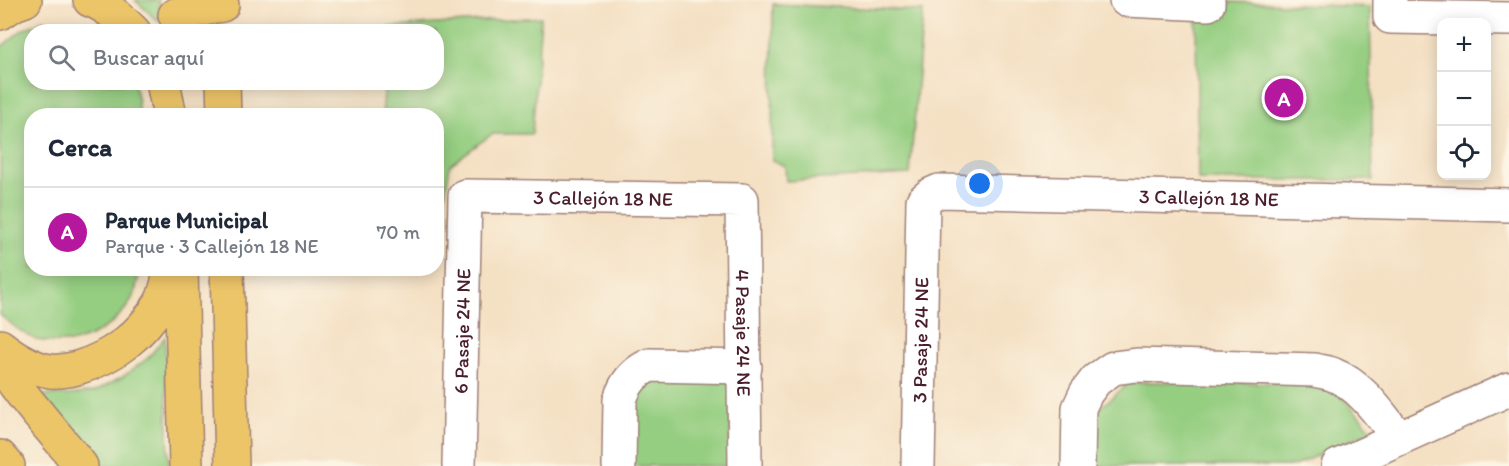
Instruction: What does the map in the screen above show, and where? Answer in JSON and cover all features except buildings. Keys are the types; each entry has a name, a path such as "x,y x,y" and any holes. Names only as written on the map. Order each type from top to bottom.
{"main road":[{"path":"0,13 25,0"},
{"path":"90,0 98,3 126,24"},
{"path":"175,15 222,12"},
{"path":"165,90 168,108"},
{"path":"177,90 177,108"},
{"path":"223,90 224,108"},
{"path":"0,346 32,366 51,371 68,370 91,364 111,354 135,337 161,302 169,276"},
{"path":"181,276 186,466"},
{"path":"227,276 232,466"},
{"path":"0,362 32,408 81,466"},
{"path":"0,457 8,466"}],"street":[{"path":"1126,0 1208,2"},
{"path":"1390,8 1509,19"},
{"name":"3 Callejón 18 NE","path":"923,214 923,201 939,191 1509,205"},
{"name":"3 Callejón 18 NE","path":"465,196 742,200"},
{"name":"6 Pasaje 24 NE","path":"459,466 465,196"},
{"name":"4 Pasaje 24 NE","path":"742,200 745,466"},
{"name":"3 Pasaje 24 NE","path":"918,466 923,214"},
{"path":"619,466 620,400 623,389 639,370 650,365 745,367"},
{"path":"1078,466 1079,408 1086,393 1096,380 1113,368 1137,365 1315,370 1335,375 1353,386 1370,401 1399,438"},
{"path":"1338,466 1509,388"}],"green space":[{"path":"135,0 159,0 159,22"},
{"path":"1230,2 1370,7 1373,180 1198,180 1196,16 1225,15"},
{"path":"773,4 923,11 910,174 786,181 785,166 772,160"},
{"path":"541,17 532,134 492,134 450,165 444,204 444,108 383,108 384,90 444,90 444,24 435,24"},
{"path":"42,21 78,24 35,24"},
{"path":"24,29 24,90 135,90 138,102 138,108 24,108 24,276 138,276 135,292 128,306 111,324 91,336 74,342 36,340 0,315 0,48"},
{"path":"165,337 169,466 100,466 72,427 40,395 94,392 121,378 148,358"},
{"path":"653,380 731,380 730,466 632,466 636,391"},
{"path":"1130,382 1309,383 1340,395 1372,430 1294,466 1093,466 1093,414"}],"place":[{"name":"Parque Municipal","path":"1284,98"}]}
